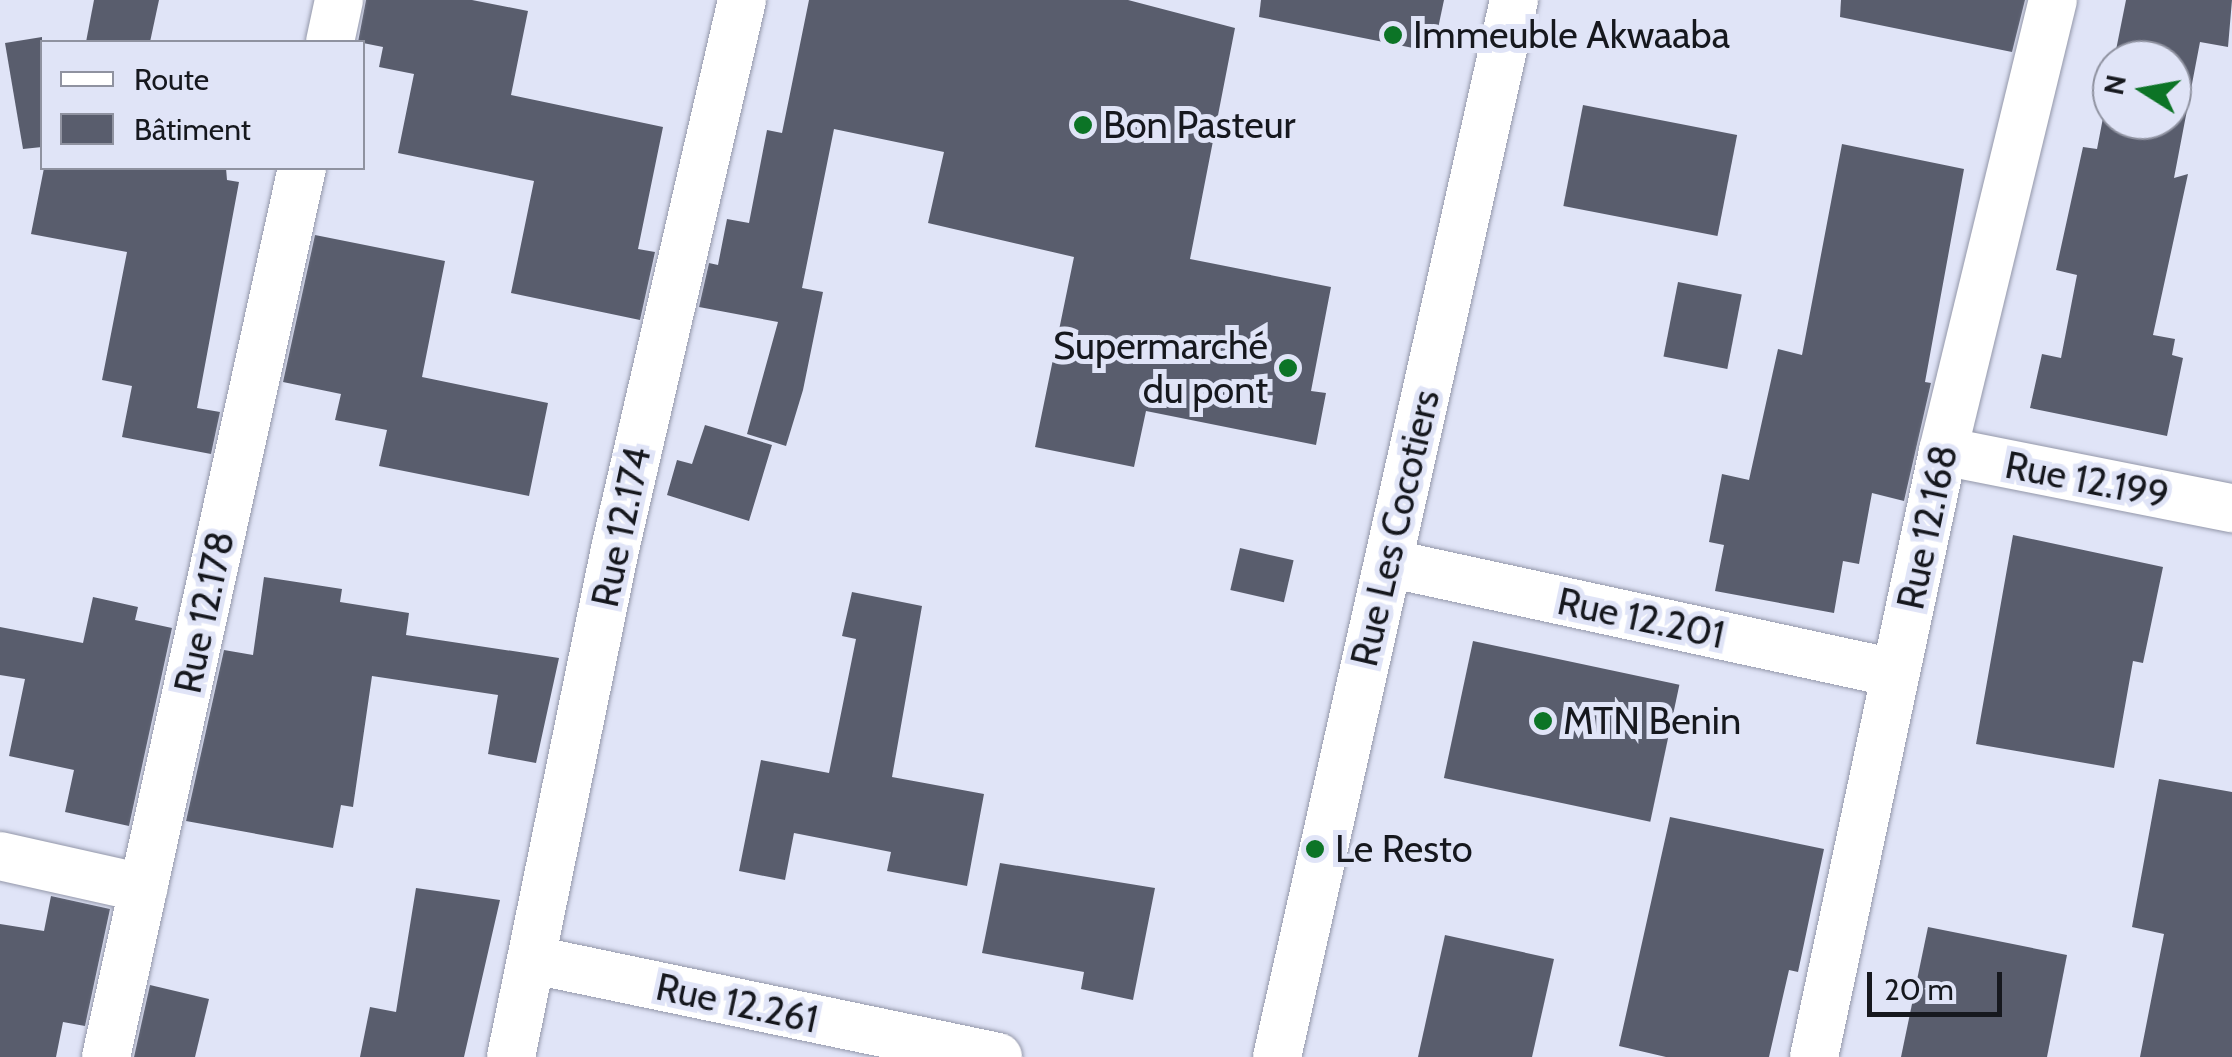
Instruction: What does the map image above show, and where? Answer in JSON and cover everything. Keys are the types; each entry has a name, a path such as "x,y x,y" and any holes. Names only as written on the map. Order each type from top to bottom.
{"street":[{"path":"330,40 339,0"},
{"name":"Rue 12.174","path":"512,1057 615,549 742,0"},
{"name":"Rue Les Cocotiers","path":"1277,1057 1514,0"},
{"name":"Rue 12.168","path":"1814,1057 1943,451 2053,0"},
{"name":"Rue 12.178","path":"106,1057 302,170"},
{"name":"Rue 12.199","path":"1943,451 2232,508"},
{"name":"Rue 12.201","path":"1388,564 1894,674"},
{"path":"0,856 143,888"},
{"name":"Rue 12.261","path":"534,960 844,1042 998,1057"}],"building":[{"path":"94,0 159,0 150,40 86,40"},
{"path":"366,0 472,0 528,11 511,95 663,127 638,249 655,252 640,320 511,293 534,181 398,153 414,74 379,67 383,47 358,40"},
{"path":"809,0 1128,0 1235,28 1190,259 1331,287 1311,391 1326,393 1316,445 1146,411 1134,467 1035,447 1074,257 928,223 944,152 834,129 802,288 823,292 803,390 786,446 747,434 778,322 699,307 709,263 718,265 727,219 749,223 767,130 782,133"},
{"name":"Immeuble Akwaaba","path":"1261,0 1444,0 1433,52 1259,17"},
{"path":"1841,0 2025,0 2012,52 1840,17"},
{"path":"2126,0 2232,0 2228,47 2200,42 2192,84 2192,40 2118,40"},
{"path":"42,37 40,147 23,149 5,43"},
{"path":"1583,105 1737,135 1717,236 1563,206"},
{"path":"2099,140 2181,140 2174,178 2188,174 2153,335 2175,339 2172,355 2183,358 2167,436 2030,408 2042,354 2061,358 2077,275 2056,270 2083,147 2097,149"},
{"path":"1842,144 1964,169 1925,382 1931,383 1904,501 1872,493 1859,564 1843,561 1834,613 1715,591 1724,545 1709,542 1722,474 1749,480 1778,349 1802,355"},
{"path":"44,170 226,170 227,180 239,182 197,408 220,412 211,454 122,437 132,386 102,380 127,252 31,234"},
{"path":"315,235 445,261 422,377 548,403 529,496 379,466 387,430 335,420 341,394 283,382"},
{"path":"1678,282 1742,294 1727,369 1663,357"},
{"path":"705,425 772,445 749,521 667,495 677,460 692,464"},
{"path":"2013,535 2163,567 2143,663 2133,661 2114,768 1976,744"},
{"path":"1240,548 1294,560 1284,602 1230,590"},
{"path":"264,577 342,589 340,602 409,613 406,635 559,658 536,763 488,754 498,695 372,676 353,807 341,805 333,848 186,821 224,650 253,655"},
{"path":"852,592 922,606 892,777 984,794 967,886 887,871 891,852 794,833 785,880 739,871 761,760 829,773 856,639 842,636"},
{"path":"93,597 138,607 135,620 172,628 129,826 65,812 74,770 9,756 25,679 0,675 0,627 83,643"},
{"path":"1473,641 1679,685 1650,822 1444,778"},
{"path":"2159,779 2232,792 2232,1057 2140,1057 2164,934 2132,927"},
{"path":"1670,817 1824,849 1798,972 1789,970 1769,1057 1666,1057 1619,1046"},
{"path":"1000,863 1155,888 1133,1000 1081,989 1084,972 982,953"},
{"path":"416,888 500,900 464,1057 360,1057 370,1007 396,1012"},
{"path":"51,896 110,909 85,1026 63,1022 56,1057 0,1057 0,924 44,931"},
{"path":"1928,927 2067,955 2047,1057 1901,1057"},
{"path":"1445,935 1554,959 1532,1057 1418,1057"},
{"path":"150,985 209,999 195,1057 134,1057"}],"place":[{"name":"Immeuble Akwaaba","path":"1393,35"},
{"name":"Bon Pasteur","path":"1083,125"},
{"name":"Supermarché du pont","path":"1288,368"},
{"name":"MTN Benin","path":"1543,721"},
{"name":"Le Resto","path":"1315,849"}]}
